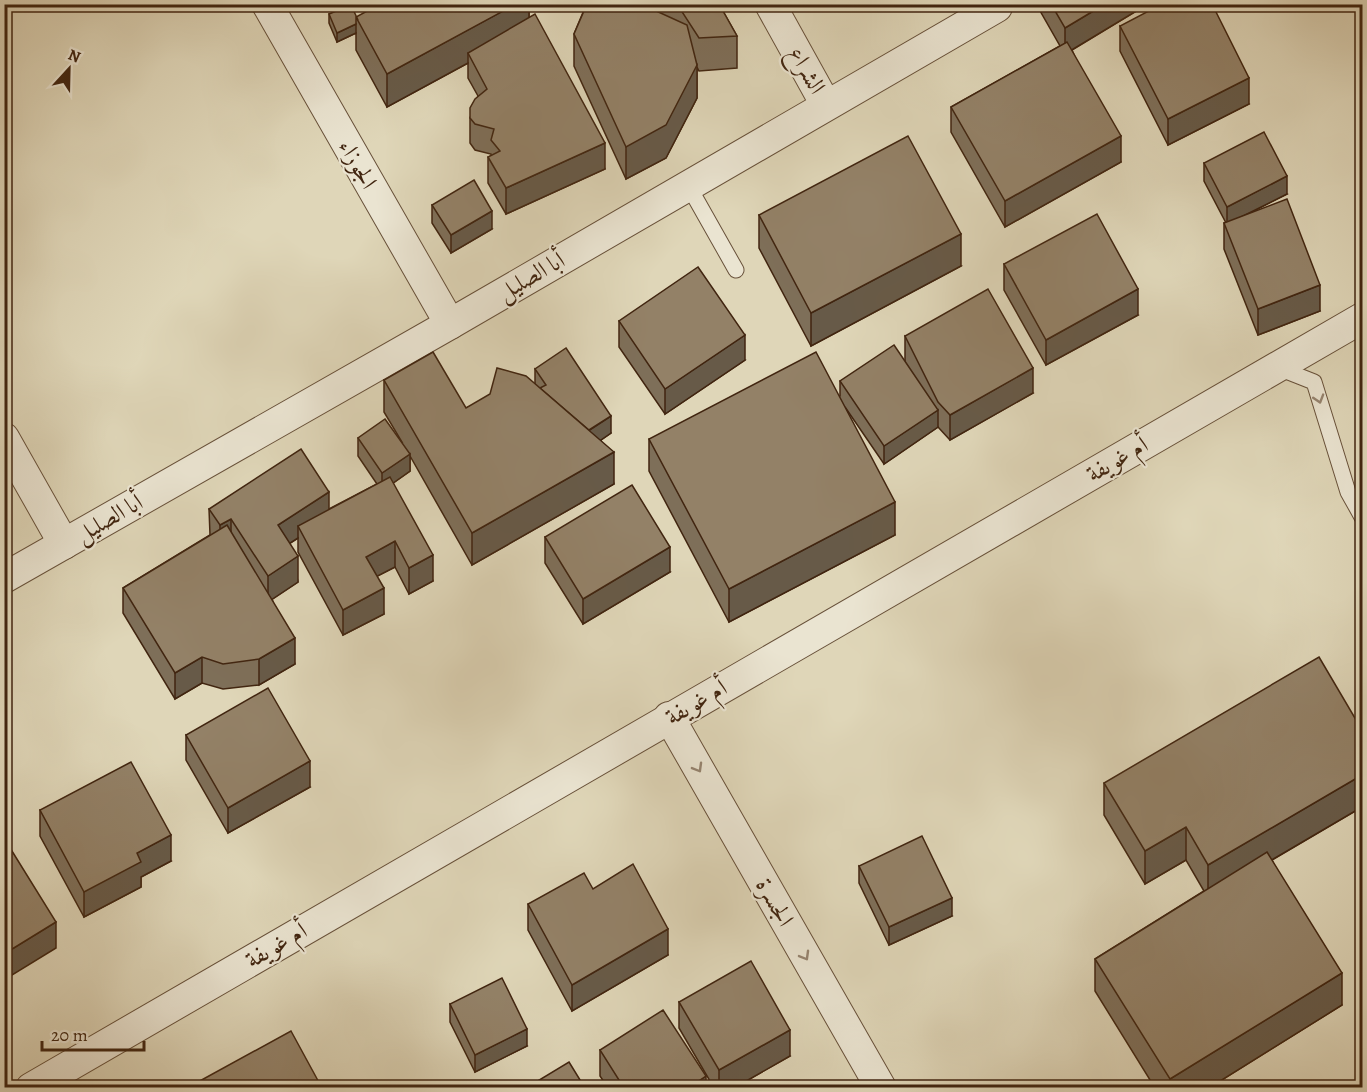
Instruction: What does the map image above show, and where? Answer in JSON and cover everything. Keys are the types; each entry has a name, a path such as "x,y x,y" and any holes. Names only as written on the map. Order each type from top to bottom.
{"street":[{"name":"الجوزاء","path":"267,4 450,324"},
{"name":"الشراع","path":"770,4 826,105"},
{"name":"أبا الصليل","path":"4,578 450,324 997,7"},
{"name":"أم غويفة","path":"31,1088 1362,318"},
{"name":"أبا الصليل","path":"4,438 64,544"},
{"name":"الجسرة","path":"669,717 875,1085"}],"lane":[{"path":"688,185 736,270"},
{"path":"1276,368 1314,382 1348,492 1362,517"},
{"path":"1348,492 1362,483"}],"building":[{"path":"380,4 516,4 387,74 356,17"},
{"path":"587,4 655,4 654,10 687,25 697,65 666,125 626,147 574,34"},
{"path":"673,4 719,4 737,36 699,38 679,7"},
{"path":"1051,4 1105,4 1065,28"},
{"path":"1162,4 1212,4 1249,78 1168,119 1120,26"},
{"path":"351,5 358,20 356,17 356,24 337,33 329,14"},
{"path":"535,14 605,143 506,188 488,157 500,151 491,140 494,129 475,124 470,118 470,108 475,99 487,89 468,53"},
{"path":"1067,42 1121,136 1005,201 951,107"},
{"path":"1264,132 1287,176 1227,207 1204,163"},
{"path":"908,136 961,234 811,313 759,215"},
{"path":"474,180 492,211 451,235 432,205"},
{"path":"1287,199 1320,285 1258,309 1224,223"},
{"path":"1097,214 1138,289 1046,340 1004,264"},
{"path":"698,267 745,335 665,389 619,321"},
{"path":"988,289 1033,368 950,415 938,402 905,336"},
{"path":"894,345 938,410 884,446 840,381"},
{"path":"566,348 611,416 589,430 540,388 546,385 535,369"},
{"path":"433,352 466,408 490,394 497,368 526,376 614,452 472,533 384,380"},
{"path":"816,352 895,502 729,589 649,439"},
{"path":"385,419 410,454 382,473 358,438"},
{"path":"301,449 329,492 278,525 298,556 268,576 231,519 220,525 209,509"},
{"path":"390,477 433,555 409,568 395,541 366,557 384,588 343,610 298,526"},
{"path":"632,485 670,547 583,599 545,537"},
{"path":"227,525 295,638 259,659 223,664 202,657 175,673 123,588"},
{"path":"1319,657 1362,730 1362,775 1208,865 1186,827 1145,851 1104,783"},
{"path":"268,688 310,761 228,808 186,735"},
{"path":"131,762 171,835 137,853 141,862 84,892 40,810"},
{"path":"922,836 952,898 889,927 859,866"},
{"path":"7,843 56,922 4,954 4,844"},
{"path":"1267,852 1342,973 1170,1079 1095,959"},
{"path":"633,864 668,929 572,985 528,904 584,873 593,889"},
{"path":"751,961 790,1030 719,1070 679,1002"},
{"path":"502,978 527,1029 475,1055 450,1004"},
{"path":"663,1010 706,1076 688,1088 624,1088 600,1050"},
{"path":"291,1031 322,1088 187,1088"},
{"path":"569,1062 585,1088 526,1088"}]}
